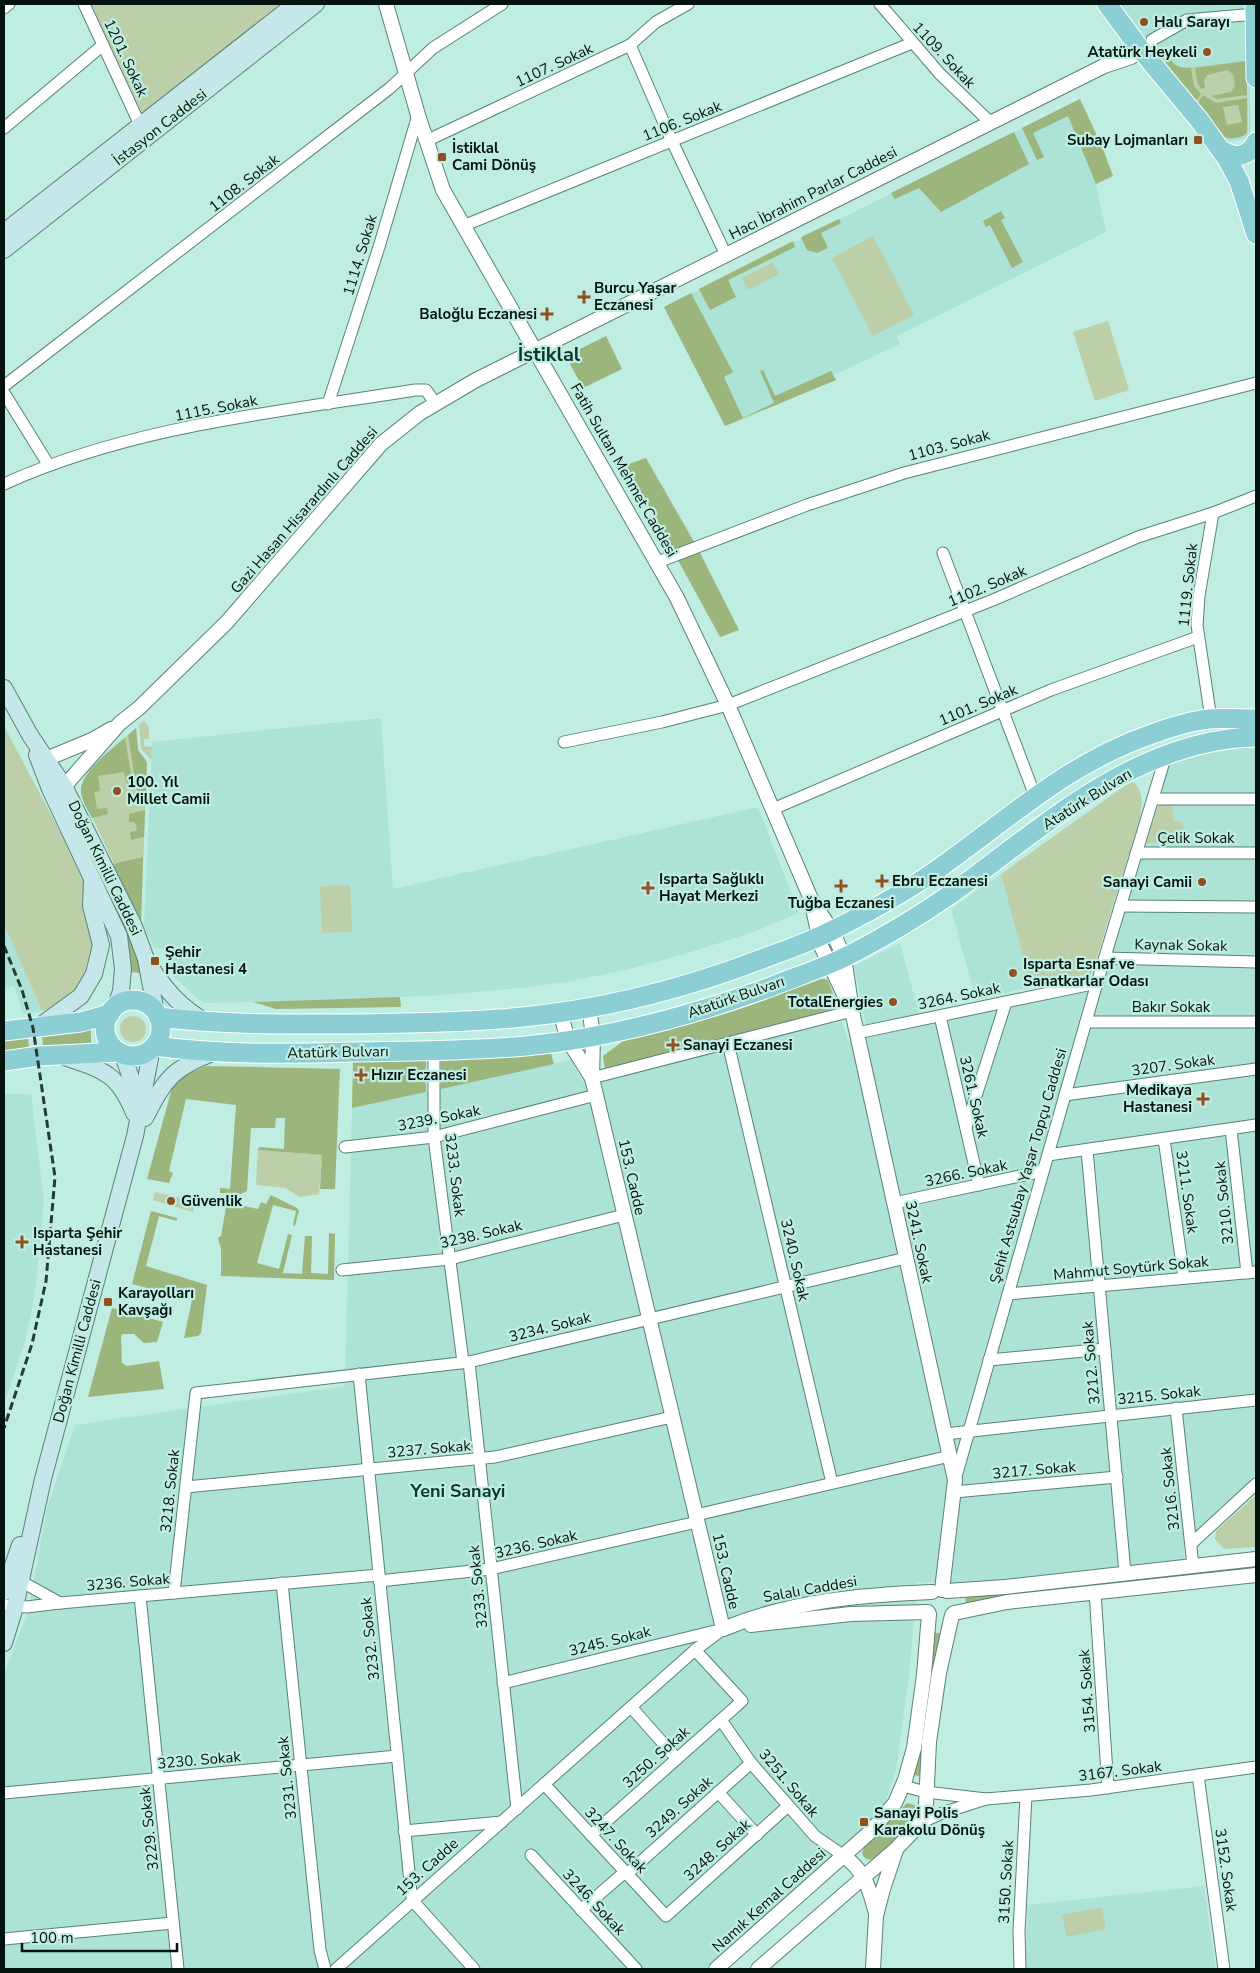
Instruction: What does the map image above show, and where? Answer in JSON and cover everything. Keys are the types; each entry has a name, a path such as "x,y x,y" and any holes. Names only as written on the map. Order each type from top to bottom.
{"main road":[{"name":"İstasyon Caddesi","path":"4,232 295,4"},
{"name":"İstasyon Caddesi","path":"4,250 316,4"},
{"path":"1106,4 1143,45 1250,191 1256,234"},
{"path":"1255,9 1256,78"},
{"path":"1220,149 1233,156 1253,150"},
{"name":"Doğan Kimilli Caddesi","path":"4,688 58,791 133,924 146,959 157,1015"},
{"path":"1211,719 1256,709"},
{"name":"Atatürk Bulvarı","path":"157,1015 208,1023 262,1025 421,1023 501,1019 560,1012 659,993 704,980 825,934 918,882 947,863 1035,796 1092,760 1117,747 1171,727 1211,719 1256,719"},
{"name":"Atatürk Bulvarı","path":"153,1047 216,1051 311,1053 529,1046 593,1036 669,1019 712,1006 837,961 947,896 1052,820 1097,789 1124,774 1166,755 1210,742 1256,737"},
{"name":"Doğan Kimilli Caddesi","path":"58,791 122,946 122,981 113,1010"},
{"path":"36,1028 80,996 94,974 101,945 91,906 92,877"},
{"path":"146,959 173,998 189,1012 208,1023"},
{"path":"4,1031 81,1022 113,1010 129,1000 149,1005 157,1015 160,1035 153,1047 142,1054 134,1056 121,1053 57,1054 4,1061"},
{"path":"113,1010 105,1026 106,1034 113,1047 121,1053"},
{"name":"Doğan Kimilli Caddesi","path":"4,1643 15,1578 135,1136 153,1047"},
{"path":"135,1136 168,1078 187,1064 216,1051"},
{"name":"Doğan Kimilli Caddesi","path":"121,1053 131,1078 135,1136"},
{"path":"57,1054 89,1065 108,1075 123,1089 134,1114"},
{"name":"Doğan Kimilli Caddesi","path":"4,1592 15,1578"}],"street":[{"path":"4,8 9,4"},
{"name":"1201. Sokak","path":"84,4 140,125"},
{"name":"Fatih Sultan Mehmet Caddesi","path":"386,4 418,115 443,190 658,562 700,642 825,934"},
{"name":"1108. Sokak","path":"4,386 390,88 440,42 502,4"},
{"name":"1107. Sokak","path":"426,141 630,45 656,22 688,4"},
{"name":"1109. Sokak","path":"880,4 912,43 964,99 991,123"},
{"path":"1143,45 1187,20 1255,9"},
{"name":"1106. Sokak","path":"463,226 912,43"},
{"path":"4,128 103,45"},
{"path":"630,45 672,142 726,255"},
{"name":"Hacı İbrahim Parlar Caddesi","path":"536,350 1143,45"},
{"name":"1114. Sokak","path":"328,404 379,246 418,115"},
{"name":"Gazi Hasan Hisarardınlı Caddesi","path":"43,761 92,740 120,723 139,708 228,622 381,444 435,403 536,350"},
{"name":"1103. Sokak","path":"658,562 816,502 904,473 1256,383"},
{"name":"1115. Sokak","path":"4,484 48,464 100,448 246,417 415,390 426,390 435,403"},
{"path":"4,393 48,464"},
{"name":"1102. Sokak","path":"564,742 662,722 728,704 965,612 1113,547 1256,496"},
{"name":"1119. Sokak","path":"1211,719 1198,637 1198,610 1212,513"},
{"path":"943,553 1035,796"},
{"name":"1101. Sokak","path":"773,809 1003,710 1100,671 1198,637"},
{"name":"Gazi Hasan Hisarardınlı Caddesi","path":"58,791 120,723"},
{"name":"Şehit Astsubay Yaşar Topçu Caddesi","path":"940,1591 954,1486 1097,983 1166,755"},
{"path":"1152,799 1256,799"},
{"name":"Çelik Sokak","path":"1136,853 1256,853"},
{"path":"1120,906 1256,907"},
{"name":"3241. Sokak","path":"825,934 837,961 852,1011 950,1456 954,1486"},
{"name":"Kaynak Sokak","path":"1105,958 1256,962"},
{"name":"3264. Sokak","path":"857,1033 1097,983"},
{"path":"966,1129 1006,1002"},
{"path":"590,1007 593,1036 592,1078"},
{"path":"592,1078 852,1011"},
{"path":"560,1012 568,1040 592,1078"},
{"name":"3261. Sokak","path":"940,1016 979,1185"},
{"name":"Bakır Sokak","path":"1086,1022 1256,1022"},
{"name":"3240. Sokak","path":"728,1043 832,1483"},
{"name":"3233. Sokak","path":"434,1050 434,1137 480,1459 517,1809"},
{"name":"3207. Sokak","path":"1065,1095 1256,1069"},
{"name":"153. Cadde","path":"336,1969 631,1707 723,1629 592,1078"},
{"name":"3239. Sokak","path":"344,1147 434,1137 596,1095"},
{"path":"1048,1155 1256,1126"},
{"name":"3210. Sokak","path":"1231,1129 1252,1273"},
{"name":"3211. Sokak","path":"1164,1139 1184,1278"},
{"name":"3212. Sokak","path":"1087,1150 1125,1574"},
{"name":"3266. Sokak","path":"894,1203 1043,1171"},
{"name":"3238. Sokak","path":"342,1270 450,1259 624,1215"},
{"name":"3234. Sokak","path":"196,1393 466,1362 906,1258"},
{"name":"Mahmut Soytürk Sokak","path":"1008,1294 1252,1273"},
{"path":"989,1360 1105,1349"},
{"name":"3232. Sokak","path":"359,1374 409,1884 413,1901"},
{"name":"3218. Sokak","path":"174,1592 196,1393"},
{"name":"3215. Sokak","path":"945,1434 1256,1400"},
{"name":"3216. Sokak","path":"1176,1408 1193,1566"},
{"name":"3237. Sokak","path":"186,1487 480,1459 512,1454 672,1417"},
{"name":"3236. Sokak","path":"10,1606 38,1606 282,1583 491,1569 697,1519 832,1483 950,1456"},
{"name":"3217. Sokak","path":"954,1486 1117,1477"},
{"path":"1191,1544 1256,1484"},
{"name":"Salalı Caddesi","path":"723,1629 748,1619 794,1606 853,1597 1005,1587 1256,1559"},
{"path":"929,1613 932,1617 941,1620 953,1614 1007,1602 1256,1575"},
{"path":"15,1578 60,1603"},
{"name":"3231. Sokak","path":"282,1583 320,1950 325,1969"},
{"path":"758,1969 864,1876 896,1849 922,1822 925,1811 926,1765 939,1673 956,1602 954,1597 940,1591 927,1600 929,1613 925,1669 914,1743 903,1786 890,1811 844,1856 864,1876 876,1916"},
{"name":"3154. Sokak","path":"1095,1592 1108,1788"},
{"name":"3229. Sokak","path":"140,1596 178,1969"},
{"name":"Salalı Caddesi","path":"723,1629 851,1614 929,1613"},
{"name":"3245. Sokak","path":"503,1683 723,1629"},
{"name":"3250. Sokak","path":"591,1835 742,1701 696,1650"},
{"path":"631,1707 677,1759"},
{"name":"3251. Sokak","path":"720,1720 751,1763 815,1836 844,1856"},
{"name":"3230. Sokak","path":"4,1793 396,1756"},
{"name":"3249. Sokak","path":"581,1910 751,1763"},
{"name":"3167. Sokak","path":"903,1786 926,1792 986,1799 1108,1788 1256,1766"},
{"name":"3152. Sokak","path":"1198,1775 1224,1969"},
{"name":"3247. Sokak","path":"544,1784 666,1916"},
{"path":"718,1792 756,1835"},
{"name":"3150. Sokak","path":"1020,1969 1019,1930 1026,1796"},
{"name":"3167. Sokak","path":"922,1822 945,1812 986,1799"},
{"name":"3248. Sokak","path":"666,1916 788,1806"},
{"path":"404,1831 502,1822"},
{"path":"873,1969 876,1916 896,1849"},
{"name":"3246. Sokak","path":"531,1855 636,1969"},
{"name":"Namık Kemal Caddesi","path":"716,1969 844,1856"},
{"path":"413,1901 474,1969"},
{"path":"4,1939 173,1922"}],"shaded area":[{"path":"1115,4 1248,4 1251,128 1248,138 1230,142 1224,141"},
{"path":"1080,99 1113,176 1096,184 1106,232 897,336 900,344 834,375 836,380 725,426 664,307"},
{"path":"381,718 393,889 758,807 799,913 754,932 678,956 621,971 566,982 430,996 205,1003 199,1000 168,971 169,949 154,948 144,928 152,742"},
{"path":"1256,746 1256,1478 1184,1543 1184,1559 968,1583 917,1582 909,1677 896,1770 886,1801 853,1839 705,1969 4,1969 4,1673 28,1613 46,1511 75,1425 345,1386 352,1108 571,1060 584,1083 842,1021 848,1041 1100,988 1171,760 1186,754"},
{"path":"1001,874 1031,987 976,1000 951,909"},
{"path":"4,924 42,1011 23,1014 14,986 4,989"},
{"path":"900,943 919,1014 866,1026 854,966"},
{"name":"Isparta Şehir Hastanesi","path":"4,1094 31,1094 44,1201 31,1315 25,1342 4,1405"},
{"path":"1204,1886 1216,1969 1026,1969 1027,1905"}],"green space":[{"path":"91,4 285,4 143,115"},
{"path":"1166,47 1171,60 1175,65 1182,68 1246,61 1248,129 1245,135 1229,139 1225,137 1157,55"},
{"path":"1166,47 1168,57 1174,64 1191,68 1194,86 1201,94 1196,102 1157,55"},
{"path":"1246,61 1247,95 1217,99 1211,96 1231,92 1235,86 1233,74 1227,70 1207,75 1204,80 1205,88 1201,89 1197,81 1195,68"},
{"path":"1203,95 1216,103 1247,98 1247,133 1236,138 1225,137 1197,104","holes":["1238,105 1242,122 1227,125 1223,107"]},
{"path":"1080,99 1113,176 1096,184 1068,116 1033,133 1044,157 1037,160 1022,128"},
{"path":"1014,132 1029,164 941,212 919,188 895,199 891,193"},
{"path":"1001,211 1005,218 1001,220 1023,262 1012,268 990,225 986,227 983,221"},
{"path":"839,219 841,223 821,233 828,248 817,253 807,250 801,237"},
{"path":"873,236 914,315 873,336 832,258"},
{"path":"793,241 795,247 728,280 736,297 710,310 699,289"},
{"path":"773,262 779,274 748,290 742,278"},
{"path":"691,293 733,372 724,377 743,418 774,403 760,371 763,370 775,396 831,371 836,380 725,426 664,307"},
{"path":"1108,321 1129,390 1095,401 1073,332"},
{"path":"606,336 622,369 583,388 570,364 572,353"},
{"path":"646,458 697,547 739,630 720,637 626,465"},
{"path":"144,721 149,727 149,739 144,739 144,746 152,747 151,760 141,748 139,725"},
{"path":"4,726 83,875 97,937 88,979 57,1006 42,1011 4,924"},
{"path":"136,728 138,750 147,762 141,922 81,793 87,775 94,766"},
{"path":"136,728 138,750 147,762 146,804 139,804 128,735"},
{"path":"125,738 133,786 127,787 124,772 98,776 100,791 94,792 97,809 107,808 108,814 92,818 81,792 85,777 97,762"},
{"path":"1130,782 1135,783 1141,795 1140,818 1092,973 1031,987 1001,874"},
{"path":"59,797 134,938 141,973 128,972"},
{"path":"1160,801 1173,802 1173,821 1183,822 1183,843 1146,843"},
{"path":"145,810 144,837 131,840 130,832 136,831 137,826 134,822 129,822 129,814"},
{"path":"143,857 141,922 113,864"},
{"path":"350,885 352,932 322,933 320,886"},
{"path":"816,977 828,980 838,1008 605,1070 603,1056 623,1041"},
{"path":"400,997 401,1007 276,1009 253,1002"},
{"path":"133,1016 142,1020 146,1029 142,1038 133,1042 124,1038 120,1029 124,1020"},
{"path":"91,1029 91,1043 43,1048 42,1035"},
{"path":"28,1037 29,1049 4,1053 4,1040"},
{"path":"551,1053 554,1064 441,1089 441,1060"},
{"path":"426,1060 426,1092 352,1108 353,1062"},
{"path":"206,1066 340,1069 335,1189 320,1189 322,1155 258,1150 259,1147 284,1149 285,1118 276,1118 275,1128 251,1128 247,1191 241,1194 220,1193 220,1188 230,1189 236,1105 186,1099 169,1171 173,1173 169,1183 147,1179 172,1088 182,1077"},
{"path":"258,1150 322,1155 319,1194 300,1197 285,1188 256,1185"},
{"path":"155,1192 195,1201 193,1212 153,1200"},
{"path":"271,1195 297,1208 299,1211 295,1226 293,1225 296,1211 273,1205 257,1263 279,1269 288,1234 292,1235 283,1273 302,1274 305,1236 312,1236 311,1273 328,1274 329,1233 335,1234 334,1280 221,1276 221,1249 218,1238 221,1236 226,1207 220,1205 220,1201 258,1209 261,1202 266,1204"},
{"path":"151,1211 177,1218 177,1221 159,1216 146,1266 207,1285 201,1333 198,1336 184,1338 192,1300 132,1284"},
{"path":"112,1308 163,1322 157,1342 144,1343 134,1334 123,1334 121,1336 122,1363 127,1366 159,1361 164,1389 88,1397"},
{"path":"1256,1495 1256,1547 1224,1549 1215,1539 1216,1531"},
{"path":"1256,1564 1256,1570 966,1604 965,1596"},
{"path":"932,1632 943,1634 920,1776 913,1775"},
{"path":"907,1803 914,1805 916,1810 915,1817 910,1825 875,1859 869,1860 865,1858 862,1852 865,1846"},
{"path":"1102,1907 1106,1929 1067,1937 1062,1915"}],"railway":[{"path":"4,946 22,990 33,1028 55,1177 46,1281 32,1344 4,1428"}],"place":[{"name":"Halı Sarayı","path":"1144,22"},
{"name":"Atatürk Heykeli","path":"1207,52"},
{"name":"Subay Lojmanları","path":"1198,140"},
{"name":"İstiklal Cami Dönüş","path":"442,157"},
{"name":"Burcu Yaşar Eczanesi","path":"584,297"},
{"name":"Baloğlu Eczanesi","path":"547,314"},
{"name":"100. Yıl Millet Camii","path":"117,791"},
{"name":"Ebru Eczanesi","path":"882,881"},
{"name":"Sanayi Camii","path":"1202,882"},
{"name":"Tuğba Eczanesi","path":"841,886"},
{"name":"Isparta Sağlıklı Hayat Merkezi","path":"648,888"},
{"name":"Şehir Hastanesi 4","path":"155,961"},
{"name":"Isparta Esnaf ve Sanatkarlar Odası","path":"1013,973"},
{"name":"TotalEnergies","path":"893,1002"},
{"name":"Sanayi Eczanesi","path":"673,1045"},
{"name":"Hızır Eczanesi","path":"361,1075"},
{"name":"Medikaya Hastanesi","path":"1203,1099"},
{"name":"Güvenlik","path":"171,1201"},
{"name":"Isparta Şehir Hastanesi","path":"22,1242"},
{"name":"Karayolları Kavşağı","path":"108,1302"},
{"name":"Sanayi Polis Karakolu Dönüş","path":"864,1822"}],"district":[{"name":"İstiklal","path":"549,354"},
{"name":"Yeni Sanayi","path":"458,1491"}]}
